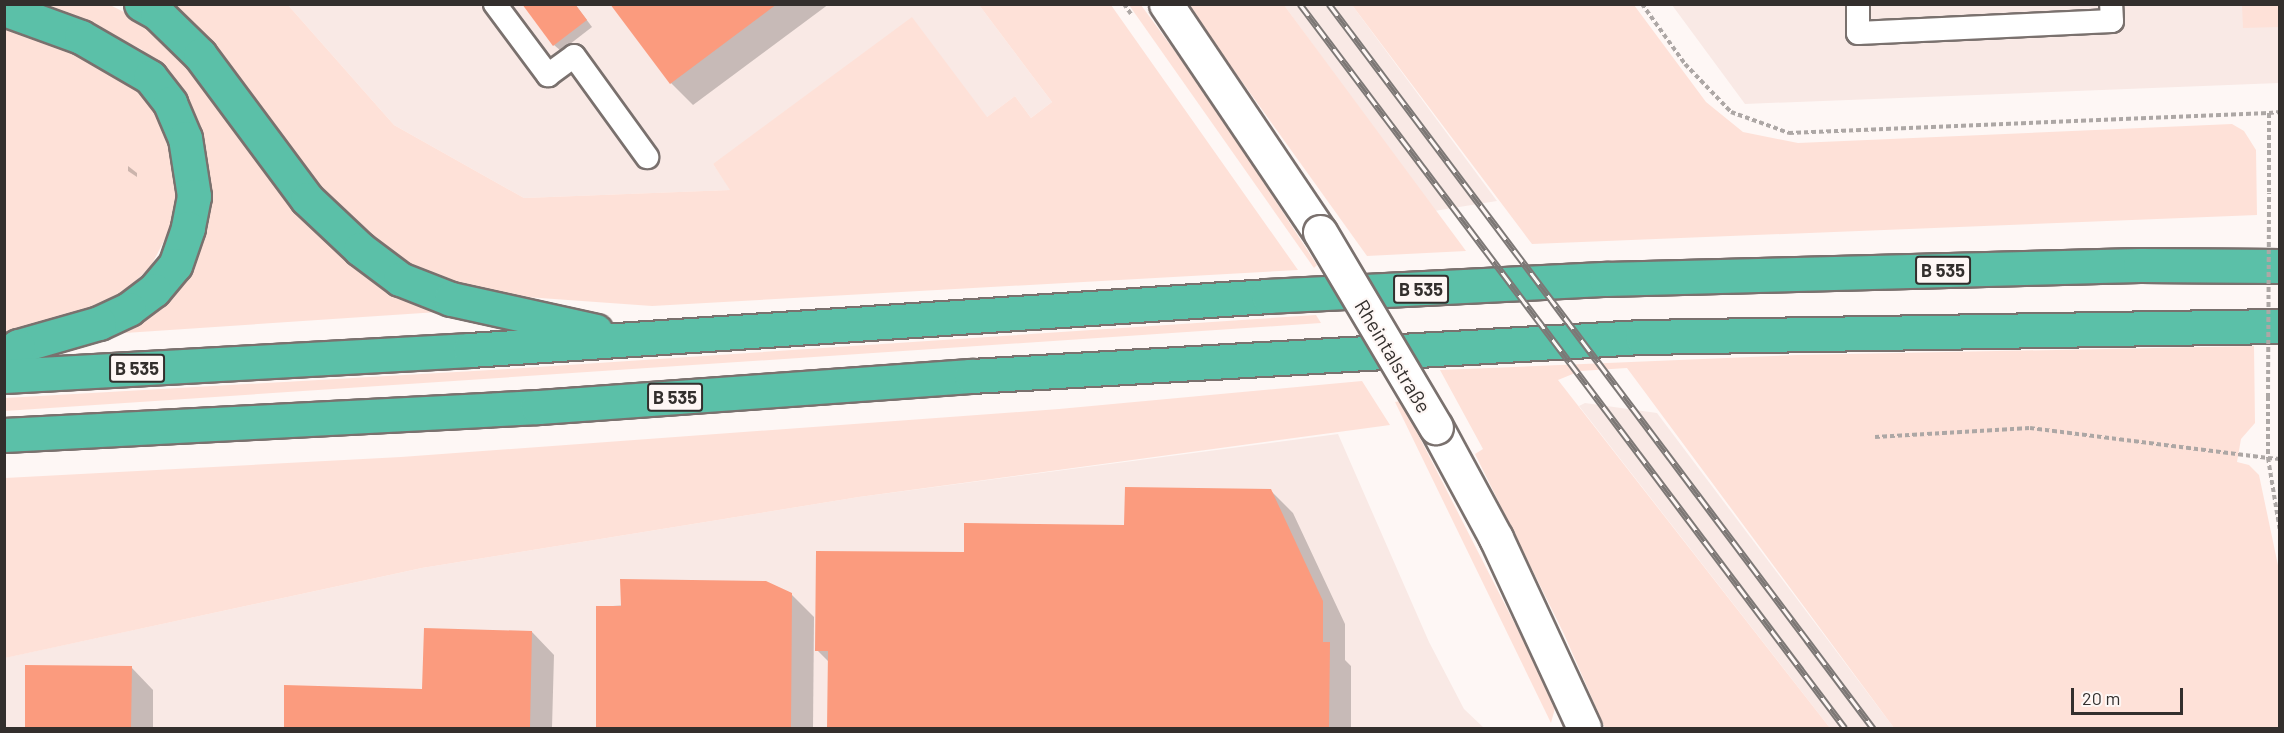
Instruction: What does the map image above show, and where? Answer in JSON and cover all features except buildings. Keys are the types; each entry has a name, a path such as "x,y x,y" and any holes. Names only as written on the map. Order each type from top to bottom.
{"highway":[{"path":"141,4 157,13 200,55 307,200 360,249 400,279 451,299 630,339"},
{"path":"4,9 81,37 150,77 170,103 185,138 194,195 188,228 174,265 154,290 129,309 99,323 18,346 4,355"},
{"name":"B 535","path":"4,376 630,339 1235,298 1606,279 2140,265 2280,266"},
{"name":"B 535","path":"4,435 492,409 971,376 1642,337 2280,326"}],"street":[{"name":"Rheintalstraße","path":"1166,4 1320,232 1436,427 1496,538 1584,729"}],"lane":[{"path":"495,4 548,75 574,56 647,157"},
{"path":"1858,4 1858,33 2112,21 2111,4"}],"path":[{"path":"1642,4 1685,63 1731,112 1790,133 2280,112"},
{"path":"2269,112 2268,458 2279,530"},
{"path":"1875,437 2030,428 2280,459"}],"shaded area":[{"path":"47,5 110,5 142,21 176,51 294,208 331,245 356,266 438,312 110,334 209,192 209,168 202,141 170,77 141,49"},
{"path":"170,5 288,5 394,125 524,198 730,190 713,164 912,17 987,117 1015,96 1031,118 1052,102 979,5 1111,5 1298,270 652,306 526,297 476,288 436,277 379,246 313,185"},
{"path":"288,5 979,5 1052,102 1031,118 1015,96 987,117 713,164 731,190 524,198 394,125"},
{"path":"1129,5 1141,5 1207,95 1317,265 1314,268"},
{"path":"1187,5 1284,5 1466,251 1367,256"},
{"path":"1284,5 1352,5 1497,201 1434,211"},
{"path":"1352,5 1634,5 1706,102 1743,132 1798,143 2232,124 2244,131 2256,150 2257,215 1532,244"},
{"path":"1672,5 2279,5 2279,83 1745,104"},
{"path":"2242,5 2279,5 2279,27 2243,28"},
{"path":"5,22 106,66 137,90 158,116 177,177 176,207 168,233 151,266 114,302 47,327 5,334"},
{"path":"1316,315 1321,323 5,411 5,398 508,369"},
{"path":"2254,346 2255,423 2241,439 2237,462 2249,465 2259,475 2279,570 2279,728 1894,728 1627,368 1580,371 1558,380 1830,728 1605,728 1564,634 1475,454 1483,449 1440,370 1798,355"},
{"path":"1362,381 1390,425 859,497 422,568 5,658 5,478 401,457 1059,409"},
{"path":"1401,401 1546,685 1555,708 1551,723 1395,402"},
{"path":"1585,403 1657,413 1894,728 1830,728 1579,406"},
{"path":"1338,434 1429,642 1464,709 1484,728 5,728 4,658 422,568 859,497"}],"railway":[{"path":"1300,4 1845,728"},
{"path":"1329,4 1873,728"}]}
